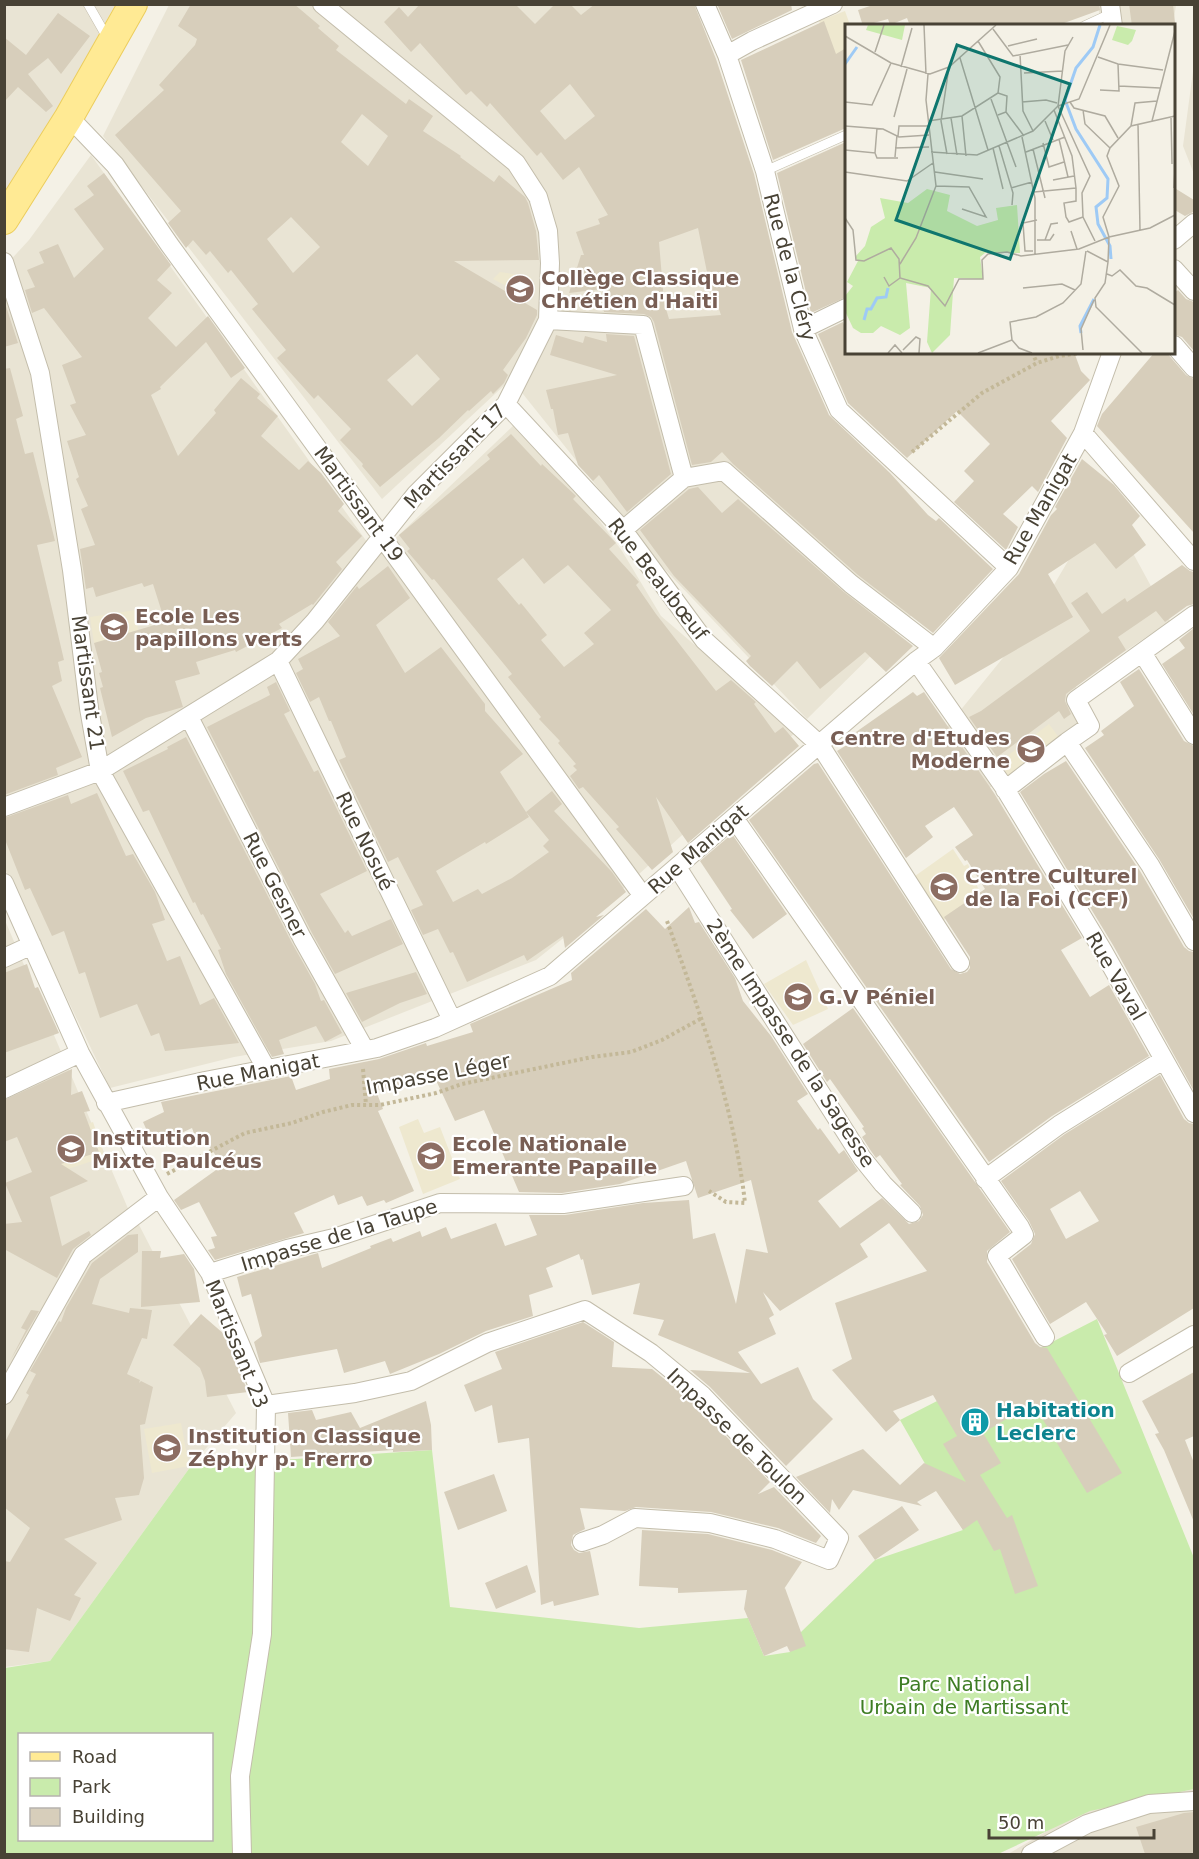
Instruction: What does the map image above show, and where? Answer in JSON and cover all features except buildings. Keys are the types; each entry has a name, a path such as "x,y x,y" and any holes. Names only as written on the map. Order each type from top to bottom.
{"main road":[{"path":"4,220 69,117 133,4"}],"street":[{"name":"Martissant 17","path":"4,807 100,771 278,662 315,621 416,494 507,404 548,320 550,263 548,231 538,197 516,163 322,4"},
{"name":"Rue de la Cléry","path":"705,4 727,55 765,171 803,329 839,410 1009,568"},
{"path":"727,55 833,4"},
{"name":"Martissant 19","path":"69,117 115,165 176,253 643,896"},
{"path":"1175,238 1194,223"},
{"name":"Martissant 21","path":"4,262 40,373 72,570 89,708 100,771 267,1070"},
{"path":"1175,271 1194,291"},
{"path":"803,329 845,308"},
{"path":"548,320 643,325 684,478"},
{"path":"1175,347 1194,368"},
{"name":"Rue Manigat","path":"106,1103 365,1050 452,1020 550,976 916,661 934,648 1009,568 1083,434 1111,354"},
{"name":"Rue Beaubœuf","path":"507,404 623,531 704,640 820,745 960,963"},
{"path":"1083,434 1194,561"},
{"path":"623,531 684,478 724,471 851,584 934,648"},
{"path":"1005,790 1090,726 1076,700 1143,654 1194,615"},
{"path":"1143,654 1194,735"},
{"name":"Rue Vaval","path":"916,661 1005,790 1103,951 1194,1113"},
{"name":"Rue Nosué","path":"278,662 452,1020"},
{"name":"Rue Gesner","path":"189,717 302,938 365,1050"},
{"path":"1066,742 1150,866 1194,941"},
{"path":"734,818 1024,1235 997,1256 1045,1337"},
{"name":"2ème Impasse de la Sagesse","path":"677,867 862,1158 883,1184 912,1213"},
{"name":"Martissant 23","path":"4,883 80,1053 106,1103 155,1190 210,1273 266,1405 262,1634 240,1776 242,1854"},
{"path":"4,958 32,945"},
{"path":"4,1089 80,1053"},
{"path":"985,1179 1059,1125 1163,1060"},
{"name":"Impasse de la Taupe","path":"210,1273 287,1249 334,1238 440,1203 563,1204 684,1186"},
{"path":"4,1395 83,1255 155,1190"},
{"name":"Impasse de Toulon","path":"266,1405 355,1393 411,1381 487,1343 585,1310 651,1353 702,1395 839,1538 828,1560 775,1539 710,1523 635,1518 603,1535 582,1542"},
{"path":"1129,1373 1194,1335"},
{"path":"1031,1854 1087,1824 1128,1810 1149,1804 1194,1801"}],"lane":[{"path":"88,4 111,43"},
{"path":"1089,24 1112,14"},
{"path":"765,171 845,135"}],"path":[{"path":"1033,354 1037,363"},
{"path":"898,465 982,393 1037,363 1073,354"},
{"path":"667,921 723,1084 741,1163 745,1203 726,1202 709,1191"},
{"name":"Impasse Léger","path":"155,1190 245,1133 292,1123 352,1105 380,1105 462,1084 592,1057 631,1052 662,1040 702,1018"},
{"path":"365,1050 363,1062 366,1105"}],"shaded area":[{"path":"5,5 115,5 35,151 5,192"},
{"path":"169,5 652,5 757,361 948,569 910,617 807,719 655,559 511,379 382,499 103,136"},
{"path":"1098,5 1176,5 1173,24 1101,24"},
{"path":"845,11 850,24 845,24 845,56 833,60 819,21"},
{"path":"1194,64 1194,174 1183,146"},
{"path":"91,155 377,556 515,424 564,473 622,551 661,616 796,732 607,903 536,960 331,1041 234,1057 110,1088 5,869 5,266 29,240"},
{"name":"Collège Classique Chrétien d'Haiti","path":"500,272 531,277 529,298 493,279"},
{"path":"1104,500 1170,621 1075,685 1087,716 1061,742 980,794 938,738 1032,622"},
{"name":"Ecole Les papillons verts","path":"135,610 139,636 94,643 90,617"},
{"name":"Centre d'Etudes Moderne","path":"1049,724 1060,739 1005,781 994,766"},
{"name":"Centre Culturel de la Foi (CCF)","path":"953,849 964,866 968,864 980,893 936,926 908,881"},
{"path":"4,918 135,1225 138,1223 236,1413 191,1466 50,1661 5,1667"},
{"name":"G.V Péniel","path":"806,960 828,1009 793,1025 764,984"},
{"name":"Ecole Nationale Emerante Papaille","path":"418,1119 424,1133 440,1127 460,1179 423,1194 399,1127"},
{"name":"Institution Mixte Paulcéus","path":"93,1122 105,1157 49,1175 37,1141"},
{"name":"Institution Classique Zéphyr p. Frerro","path":"181,1423 189,1466 152,1473 144,1429"},
{"path":"1194,1789 1194,1854 1008,1854 1078,1813"}],"green space":[{"name":"Parc National Urbain de Martissant","path":"1097,1319 1194,1558 1194,1789 1090,1811 998,1854 5,1854 5,1668 50,1661 191,1466 432,1450 450,1607 639,1628 748,1618 764,1656 790,1652 801,1632 875,1560 963,1530 900,1420"}],"place":[{"name":"Collège Classique Chrétien d'Haiti","path":"520,289"},
{"name":"Ecole Les papillons verts","path":"114,627"},
{"name":"Centre d'Etudes Moderne","path":"1031,749"},
{"name":"Centre Culturel de la Foi (CCF)","path":"944,887"},
{"name":"G.V Péniel","path":"798,997"},
{"name":"Institution Mixte Paulcéus","path":"71,1149"},
{"name":"Ecole Nationale Emerante Papaille","path":"431,1156"},
{"name":"Habitation Leclerc","path":"975,1422"},
{"name":"Institution Classique Zéphyr p. Frerro","path":"167,1448"}]}
